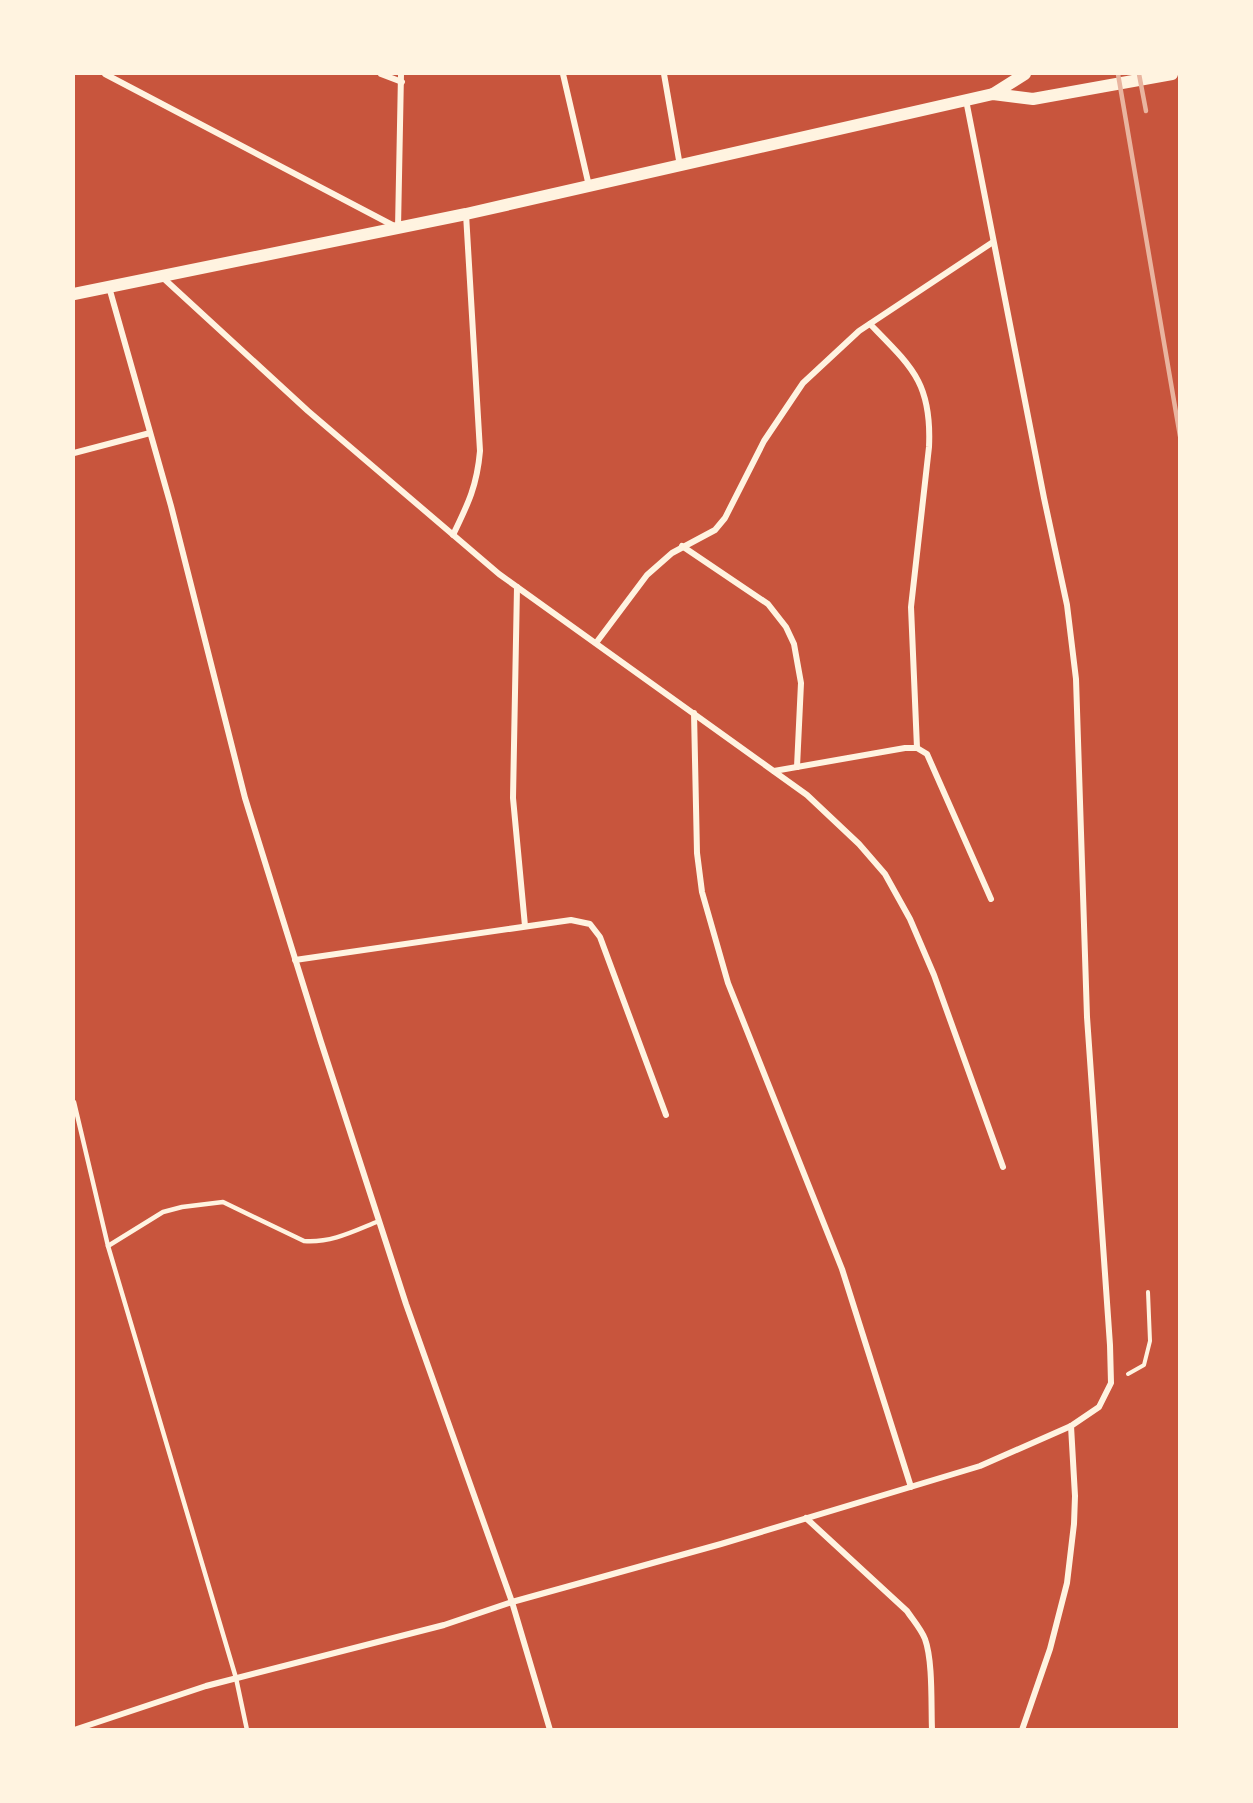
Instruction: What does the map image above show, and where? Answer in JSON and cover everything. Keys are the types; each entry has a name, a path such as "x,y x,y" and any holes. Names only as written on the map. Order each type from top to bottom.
{"main road":[{"path":"74,294 466,214 993,94 1025,74"},
{"path":"993,94 1033,99 1172,74"}],"street":[{"path":"105,74 398,228 401,74"},
{"path":"381,74 402,82"},
{"path":"563,74 590,187"},
{"path":"664,74 680,166"},
{"path":"74,1730 206,1686 444,1625 512,1602 980,1466 1071,1426 1099,1407 1111,1383 1110,1345 1087,1017 1076,679 1067,605 966,100"},
{"path":"453,535 471,499 478,475 480,451 466,214"},
{"path":"596,643 647,575 672,552 703,538 715,530 725,518 764,441 803,383 860,331 993,242"},
{"path":"160,276 308,411 453,535 517,587 774,771 814,802 859,844 885,874 910,919 934,975 1003,1167"},
{"path":"108,286 171,506 245,798 406,1304 512,1602 550,1730"},
{"path":"870,324 909,364 919,379 930,424 930,447 911,607 917,748"},
{"path":"74,453 150,434"},
{"path":"682,546 768,604 786,627 794,644 801,683 797,767"},
{"path":"517,587 513,798 525,926"},
{"path":"694,713 697,853 702,892 728,983 842,1269 911,1487"},
{"path":"774,771 891,750 917,748 927,754 935,768 991,899"},
{"path":"295,960 571,920 590,924 600,937 666,1115"},
{"path":"1022,1730 1050,1649 1067,1583 1075,1496 1071,1426"},
{"path":"806,1518 907,1611 925,1638 928,1651 932,1730"}],"lane":[{"path":"74,1102 108,1246 236,1678 248,1730"},
{"path":"108,1246 163,1212 203,1203 223,1202 304,1241 318,1242 340,1237 379,1221"}],"path":[{"path":"1111,1383 1144,1365 1150,1341 1148,1292"}],"railway":[{"path":"1118,74 1180,436"},
{"path":"1139,74 1146,111"}]}
